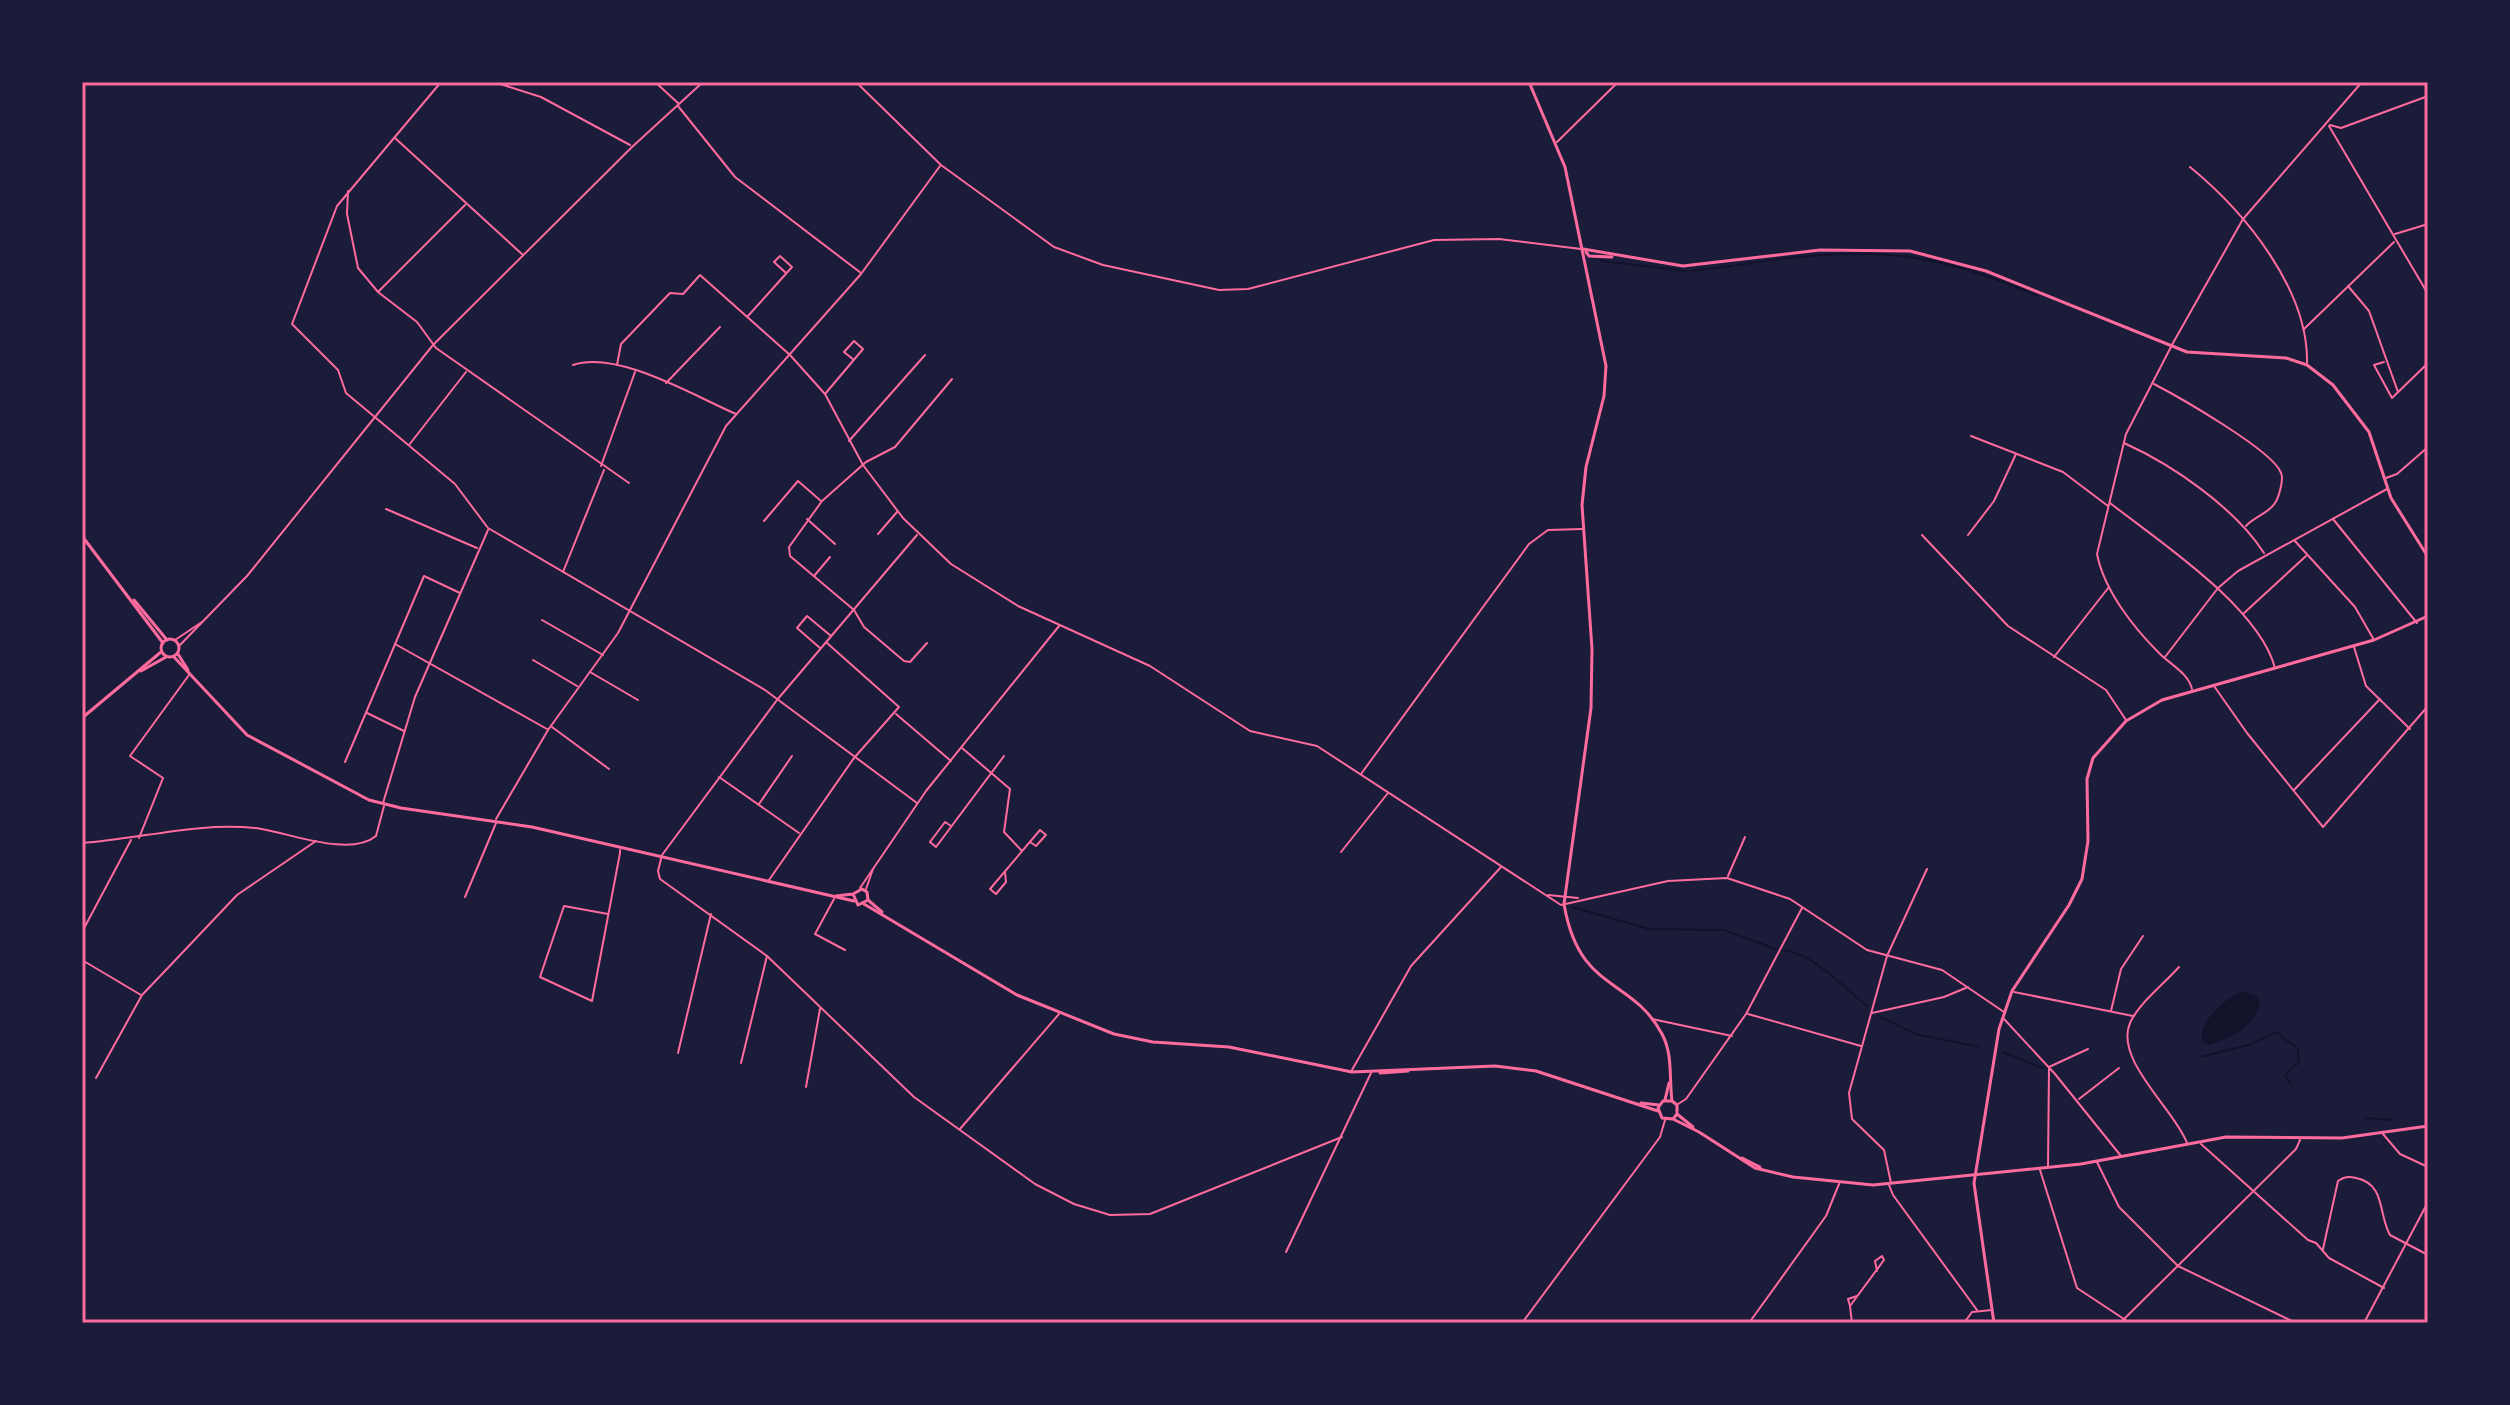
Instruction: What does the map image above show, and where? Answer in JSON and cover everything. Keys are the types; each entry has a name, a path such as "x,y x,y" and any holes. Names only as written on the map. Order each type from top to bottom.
{"main road":[{"path":"1529,82 1557,142 1605,346 1606,385 1586,467 1582,529 1592,636 1591,708 1564,904 1571,935 1592,970 1651,1019 1667,1044 1672,1101"},
{"path":"1583,249 1587,247 1616,257 1683,266 1820,250 1910,251 1986,271 2171,346 2203,355 2286,358 2307,365 2333,385 2369,432 2387,489 2428,557"},
{"path":"82,536 165,641"},
{"path":"1994,1323 1974,1175 2002,1018 2012,991 2078,889 2087,852 2089,769 2100,748 2126,721 2150,705 2374,640 2428,616"},
{"path":"165,641 175,640 179,646 176,655"},
{"path":"82,718 161,652 165,641"},
{"path":"161,652 166,657"},
{"path":"131,678 166,657 176,655"},
{"path":"176,655 247,735 342,788 383,804 532,827 620,850 864,904 995,983 1059,1014 1134,1038 1229,1047 1352,1072 1495,1066 1536,1071 1658,1111 1665,1120 1673,1119 1761,1168 1787,1176 1890,1185 2097,1162 2237,1137 2300,1138 2428,1126"},
{"path":"834,896 866,890 868,900 885,915"},
{"path":"853,894 854,901"},
{"path":"864,904 868,900"},
{"path":"1658,1111 1665,1100 1670,1080"},
{"path":"1665,1100 1677,1105 1677,1114 1673,1119"},
{"path":"1637,1103 1659,1105"},
{"path":"1677,1114 1699,1132"}],"street":[{"path":"441,82 337,206 290,321 309,344 338,370 346,393 455,484 488,528 777,700 917,803"},
{"path":"494,82 541,97 632,147"},
{"path":"655,82 678,104 735,177 861,274"},
{"path":"179,646 247,576 433,345 632,147 703,82"},
{"path":"856,82 941,165 1032,233 1085,261 1219,290 1262,286 1434,240 1499,239 1583,249"},
{"path":"2193,691 2182,673 2139,631 2109,587 2097,554 2124,443 2171,346 2243,219 2362,82"},
{"path":"1557,142 1615,85"},
{"path":"2328,124 2341,128 2428,96"},
{"path":"2328,124 2428,294"},
{"path":"394,137 523,255"},
{"path":"465,897 496,821 548,730 603,655 630,611 716,446 736,414 861,274 941,165"},
{"path":"2190,167 2243,219 2290,286 2304,330 2307,365"},
{"path":"348,191 354,259 378,292 417,322 433,345 467,371 602,468 629,483"},
{"path":"378,292 466,204"},
{"path":"2393,234 2428,224"},
{"path":"2304,330 2396,240"},
{"path":"747,317 786,273"},
{"path":"617,365 621,344 670,293 683,294 700,275 790,355 825,394 863,465 918,534 951,564 992,592 1150,666 1250,731 1309,742 1564,904 1579,898 1668,881 1727,878 1803,906 1855,944 1887,956 1929,964 2004,1012"},
{"path":"2348,286 2369,311 2398,392"},
{"path":"666,383 720,327"},
{"path":"825,394 854,360 863,349 854,341 844,352 854,360"},
{"path":"849,441 925,355"},
{"path":"2385,361 2374,365 2392,398 2428,363"},
{"path":"573,365 583,362 617,365 736,414"},
{"path":"409,445 467,371"},
{"path":"563,573 635,371"},
{"path":"927,643 910,662 904,661 864,627 854,610 790,556 789,547 822,501 863,465 895,447 952,379"},
{"path":"2153,383 2202,409 2267,456 2281,471 2283,477 2275,503 2246,526"},
{"path":"1971,436 2063,472 2218,588 2270,649 2275,669"},
{"path":"2124,443 2151,455 2246,526 2265,554"},
{"path":"2385,479 2397,474 2427,449"},
{"path":"1968,535 1994,501 2016,454"},
{"path":"764,521 798,481 822,501"},
{"path":"2164,658 2218,588 2265,554 2387,489"},
{"path":"386,509 479,549"},
{"path":"878,534 898,512"},
{"path":"2332,518 2417,623"},
{"path":"807,519 835,544"},
{"path":"82,843 226,828 255,828 351,846 370,840 378,832 404,731 488,528"},
{"path":"1361,774 1529,544 1548,530 1582,529"},
{"path":"918,534 777,700 718,776 660,858 660,879 767,956 914,1097 1060,1198 1096,1212 1131,1216 1182,1203 1342,1137"},
{"path":"1922,535 2008,626 2106,690 2126,721"},
{"path":"2293,539 2355,607 2374,640"},
{"path":"2241,616 2307,555"},
{"path":"814,577 830,557"},
{"path":"345,762 424,576 461,594"},
{"path":"2053,658 2109,587"},
{"path":"821,649 797,628 807,616 831,636"},
{"path":"175,640 206,619"},
{"path":"542,620 603,655"},
{"path":"860,889 917,803 1060,625"},
{"path":"768,881 854,758 899,707 897,702 826,642"},
{"path":"394,644 548,730"},
{"path":"2354,646 2366,686 2411,730"},
{"path":"533,660 579,687"},
{"path":"590,672 638,700"},
{"path":"139,838 163,778 130,756 190,674"},
{"path":"2214,685 2323,827 2411,730 2428,706"},
{"path":"2293,790 2380,699"},
{"path":"365,712 404,731"},
{"path":"895,714 951,761"},
{"path":"551,726 609,769"},
{"path":"962,748 1012,793 1004,832 1022,851"},
{"path":"758,805 792,756"},
{"path":"951,826 945,822 930,842 936,847 1004,756"},
{"path":"718,776 800,834"},
{"path":"1341,852 1389,792"},
{"path":"301,837 301,849"},
{"path":"1727,878 1745,837"},
{"path":"82,932 131,839"},
{"path":"96,1078 142,995 237,895 317,840"},
{"path":"1005,872 1006,882 996,894 990,889 1030,842"},
{"path":"608,914 564,906 540,977 592,1001 620,850"},
{"path":"1352,1072 1402,978 1502,866"},
{"path":"866,890 874,867"},
{"path":"1927,869 1887,956 1849,1093 1849,1112 1858,1127 1884,1150 1893,1195 1977,1310"},
{"path":"1546,895 1579,898"},
{"path":"834,896 815,934 845,950"},
{"path":"1677,1105 1686,1099 1746,1014 1803,906"},
{"path":"678,1053 711,914"},
{"path":"2111,1012 2121,969 2143,936"},
{"path":"741,1063 767,956"},
{"path":"82,960 142,995"},
{"path":"2179,967 2134,1016 2128,1030 2127,1045 2132,1058 2187,1145"},
{"path":"1871,1013 1944,997 1968,987"},
{"path":"2012,991 2134,1016"},
{"path":"806,1087 821,1007"},
{"path":"960,1130 1059,1014"},
{"path":"1746,1014 1862,1046"},
{"path":"2002,1018 2049,1067 2121,1152 2121,1157"},
{"path":"1651,1019 1732,1036"},
{"path":"2049,1067 2088,1049"},
{"path":"2048,1168 2049,1067"},
{"path":"2077,1100 2119,1068"},
{"path":"1286,1252 1374,1072"},
{"path":"1522,1323 1660,1137 1665,1120"},
{"path":"2383,1132 2400,1154 2428,1167"},
{"path":"2121,1321 2254,1192 2296,1149 2300,1138"},
{"path":"2201,1142 2329,1258 2384,1288"},
{"path":"2097,1162 2119,1207 2178,1266 2296,1323"},
{"path":"2040,1169 2073,1280 2081,1292 2121,1321 2130,1323"},
{"path":"2322,1250 2338,1181 2349,1177 2360,1178 2379,1193 2390,1235 2428,1255"},
{"path":"1749,1323 1826,1216 1839,1182"},
{"path":"2364,1323 2408,1245 2428,1202"},
{"path":"2316,1243 2324,1238"},
{"path":"1852,1323 1850,1306 1877,1271"},
{"path":"1964,1323 1977,1310 1993,1310"}],"shaded area":[{"path":"2241,991 2257,996 2260,1001 2254,1018 2233,1035 2208,1045 2202,1040 2202,1033 2209,1018"}],"waterway":[{"path":"1736,265 1820,255 1890,255 1959,268 2038,296"},
{"path":"1601,261 1686,271"},
{"path":"1691,271 1732,266"},
{"path":"1572,907 1649,929 1724,930 1776,949"},
{"path":"1783,950 1818,965 1868,1007"},
{"path":"1879,1016 1916,1034 1979,1047"},
{"path":"2201,1057 2249,1045 2276,1032 2298,1049 2299,1062 2285,1075 2291,1085"},
{"path":"2003,1052 2042,1068"},
{"path":"2366,1118 2392,1120"}]}
